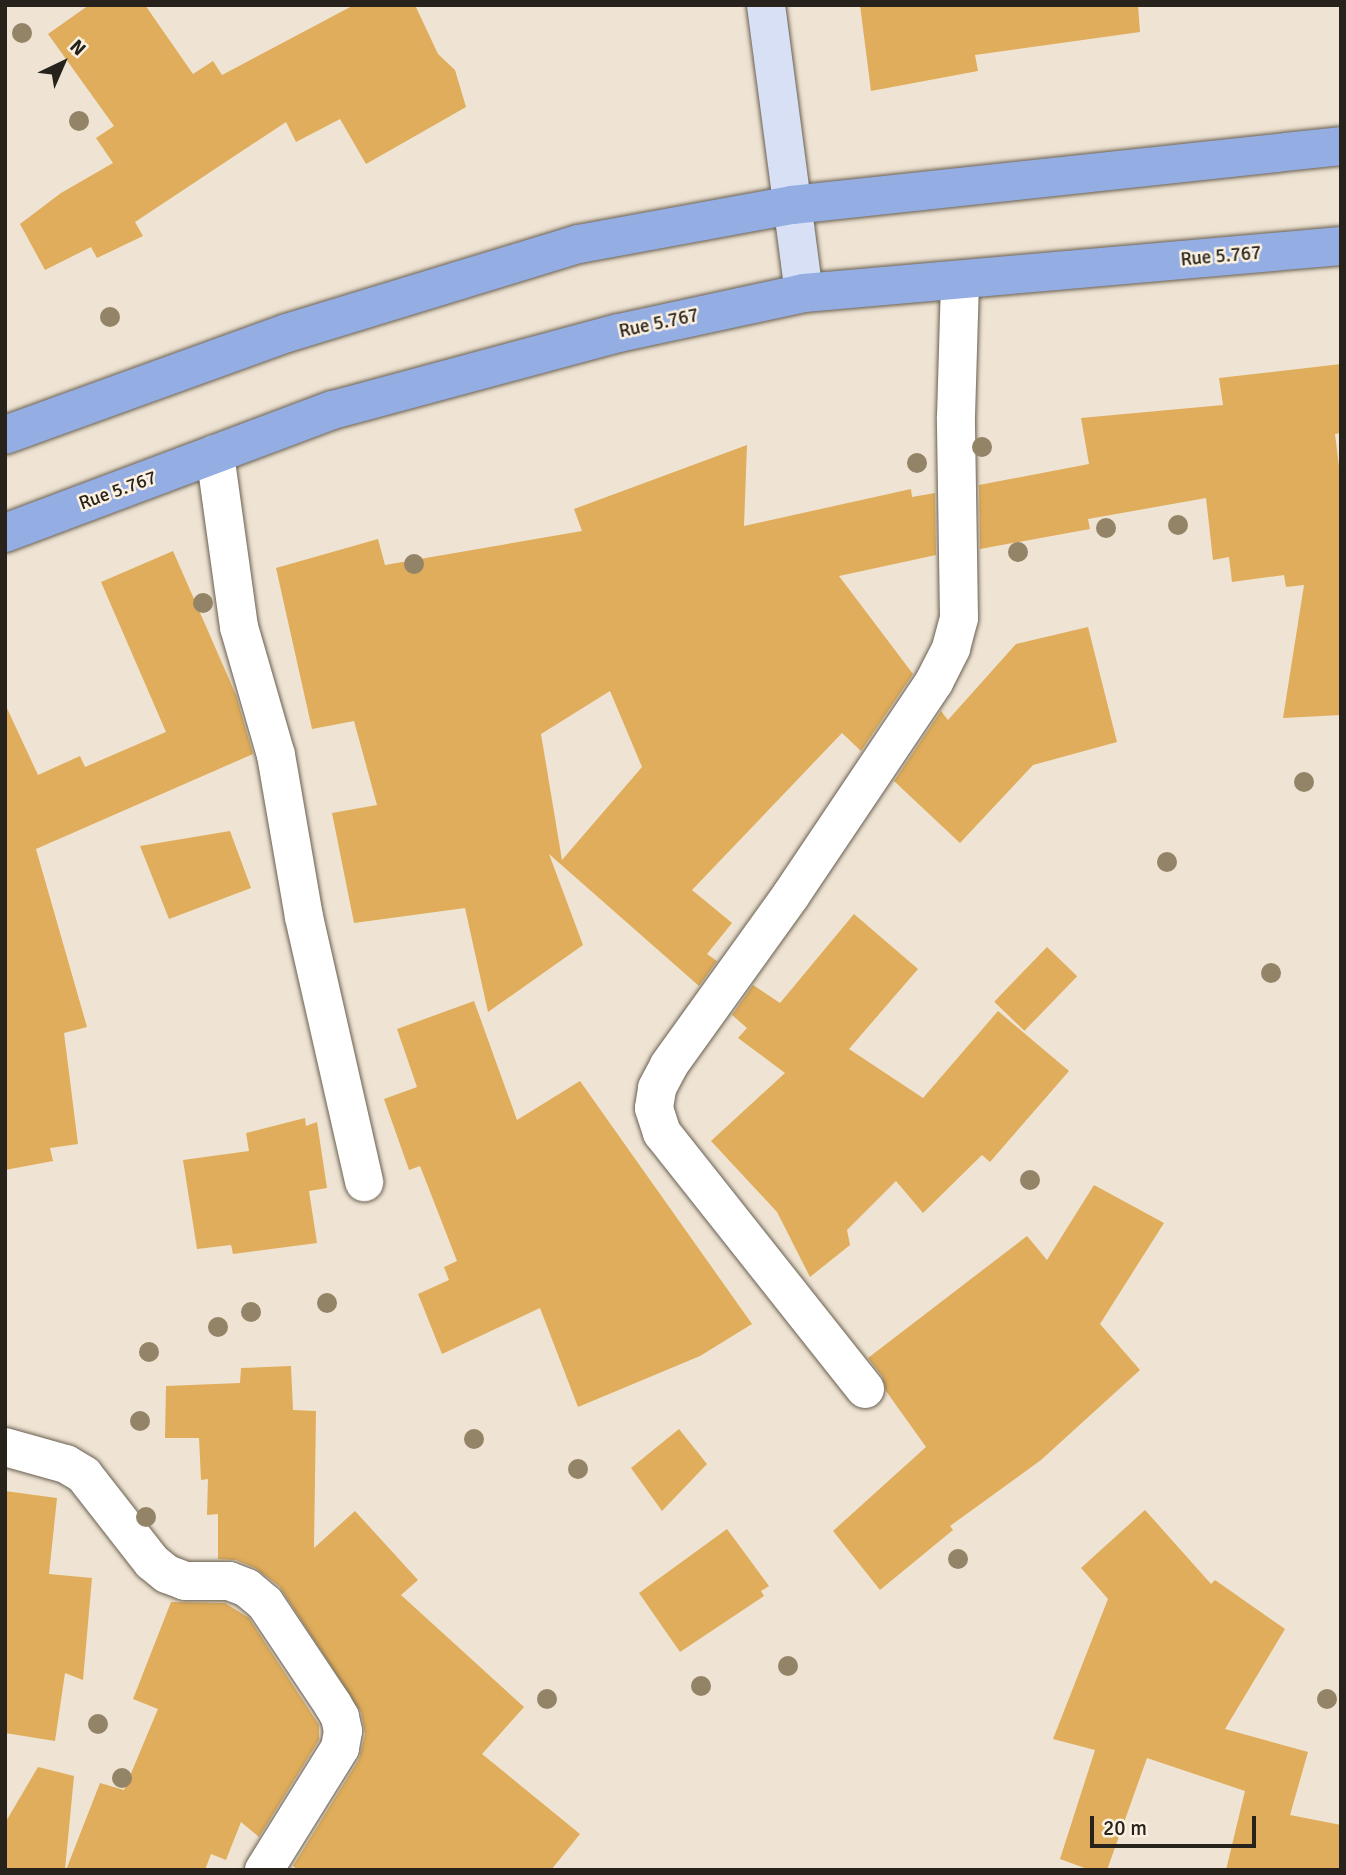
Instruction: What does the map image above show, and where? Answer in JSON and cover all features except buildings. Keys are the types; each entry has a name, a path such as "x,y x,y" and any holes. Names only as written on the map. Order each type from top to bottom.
{"highway":[{"path":"5,435 287,333 579,244 792,205 1341,146"},
{"name":"Rue 5.767","path":"5,533 346,407 619,333 804,293 960,282 1341,246"}],"main road":[{"path":"766,5 804,293"}],"street":[{"path":"865,1389 662,1133 653,1108 657,1087 669,1065 791,895 934,682 951,648 959,618 956,416 960,282"},
{"path":"215,454 239,627 276,755 304,917 364,1182"},
{"path":"5,1447 66,1464 84,1475 152,1562 167,1574 185,1581 229,1581 247,1588 265,1603 333,1705 340,1717 340,1748 264,1870"}]}
